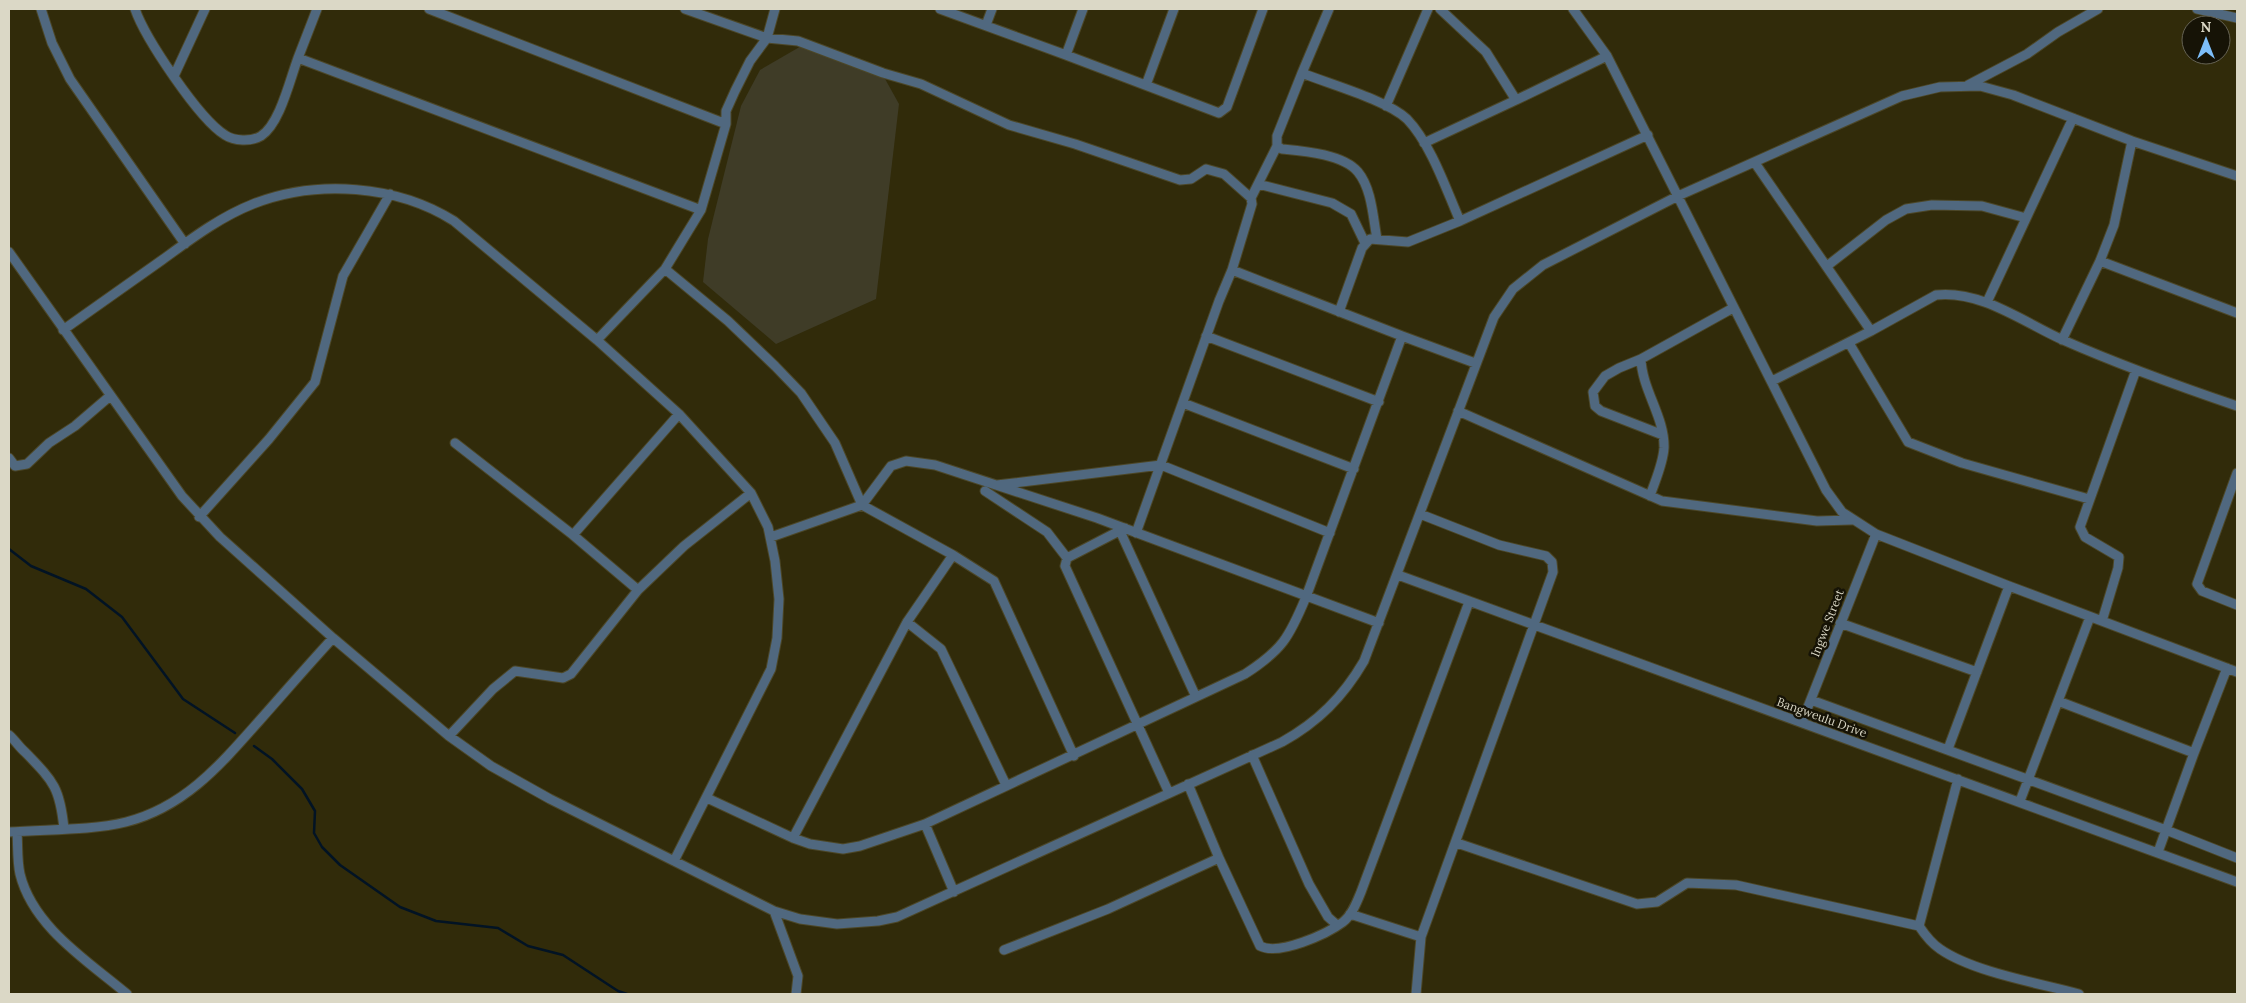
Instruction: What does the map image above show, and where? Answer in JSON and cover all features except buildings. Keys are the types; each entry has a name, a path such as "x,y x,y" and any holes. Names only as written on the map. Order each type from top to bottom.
{"street":[{"path":"40,9 52,43 70,79 185,244"},
{"path":"135,9 153,45 174,76 210,121 225,135 238,140 259,138 268,131 279,108 317,9"},
{"path":"174,76 205,9"},
{"path":"429,9 726,124"},
{"path":"685,9 767,38 798,41 883,73 921,84 1009,125 1075,144 1180,180 1191,179 1206,169 1215,170 1224,174 1251,198"},
{"path":"597,340 665,268 701,210 726,124 726,111 750,61 767,38 776,9"},
{"path":"940,9 1146,84 1219,113 1224,111 1264,9"},
{"path":"986,25 992,9"},
{"path":"1066,55 1083,9"},
{"path":"1146,84 1174,9"},
{"path":"1136,533 1206,336 1232,270 1252,204 1251,198 1277,146 1277,136 1329,9"},
{"path":"1386,106 1428,9"},
{"path":"1440,9 1486,52 1516,100"},
{"path":"1574,9 1607,56 1826,490 1842,512 1851,520 1876,534 2237,672"},
{"path":"1968,85 2027,54 2058,32 2098,9"},
{"path":"2197,9 2237,18"},
{"path":"1424,143 1607,56"},
{"path":"298,58 701,210"},
{"path":"1302,73 1386,106 1406,118 1424,143 1460,221"},
{"path":"9,252 163,472 199,517 333,638 449,736 517,781 774,910 819,922 863,922 897,917 954,892 1252,755 1299,732 1329,709 1342,695 1360,667 1379,623 1475,363 1502,302 1527,276 1566,253 1678,196 1902,96 1940,87 1980,86 2013,95 2132,141 2237,176"},
{"path":"1987,302 2073,118"},
{"path":"1339,312 1365,243 1370,239 1408,242 1460,221 1648,135"},
{"path":"2062,340 2100,261 2117,216 2132,141"},
{"path":"1277,146 1282,149 1323,155 1357,171 1368,195 1378,239"},
{"path":"1755,163 1871,331"},
{"path":"1258,184 1332,203 1351,214 1365,243"},
{"path":"64,330 185,244 237,211 286,195 342,190 390,194 425,205 454,221 597,340 679,414 751,493 764,516 771,537 779,599 775,655 766,684 674,861"},
{"path":"199,517 269,439 315,382 343,276 390,194"},
{"path":"1826,266 1886,220 1906,210 1932,205 1982,206 2026,218"},
{"path":"2100,261 2237,313"},
{"path":"665,268 728,321 801,394 834,443 862,506 952,555 994,581 1074,756"},
{"path":"1232,270 1475,363"},
{"path":"1772,381 1849,343 1936,295 1947,294 1987,302 2062,340 2136,370 2237,406"},
{"path":"1663,435 1601,411 1595,406 1592,399 1593,392 1605,376 1641,359 1733,308"},
{"path":"1206,336 1379,402"},
{"path":"707,798 793,838 819,846 844,848 878,840 925,824 1074,756 1245,674 1273,655 1290,634 1306,597 1402,336"},
{"path":"1849,343 1908,442 1962,463 2089,500"},
{"path":"1641,359 1642,377 1663,435 1664,454 1650,496"},
{"path":"2102,621 2118,568 2119,557 2082,533 2082,521 2136,370"},
{"path":"9,458 15,466 27,464 49,443 75,426 110,396"},
{"path":"1183,403 1354,468"},
{"path":"1458,411 1650,496 1687,506 1817,521 1851,520"},
{"path":"573,534 679,414"},
{"path":"455,443 573,534 638,590"},
{"path":"771,537 862,506 892,466 906,461 935,465 989,489 1136,533 1379,623"},
{"path":"989,489 1160,465 1330,533"},
{"path":"2237,473 2234,493 2197,584 2202,591 2237,605"},
{"path":"989,489 1046,532 1068,558"},
{"path":"449,736 493,689 515,671 525,670 563,678 571,674 638,590 684,546 751,493"},
{"path":"1416,994 1421,937 1457,843 1532,625 1553,572 1552,562 1546,556 1499,545 1420,514"},
{"path":"1122,530 1068,558 1065,566 1169,793"},
{"path":"1122,530 1196,698"},
{"name":"Ingwe Street","path":"1802,722 1876,534"},
{"path":"793,838 907,622 952,555"},
{"name":"Bangweulu Drive","path":"1398,575 2237,882"},
{"path":"1948,749 2009,586"},
{"path":"1188,784 1219,858 1260,946 1272,949 1306,941 1337,925 1350,914 1361,892 1469,602"},
{"path":"2020,801 2090,617"},
{"path":"907,622 941,649 1006,786"},
{"path":"1840,623 1977,672"},
{"path":"127,994 57,934 32,904 20,873 13,832 64,829 126,822 163,809 181,799 199,786 215,770 333,638"},
{"path":"2158,852 2227,668"},
{"name":"Bangweulu Drive","path":"1811,700 1948,749 2237,858"},
{"path":"2058,701 2194,753"},
{"path":"9,735 44,771 57,789 62,806 64,829"},
{"path":"1252,755 1309,884 1328,917 1337,925"},
{"path":"1919,926 1958,780"},
{"path":"925,824 954,892"},
{"path":"1457,843 1637,904 1657,902 1687,883 1736,885 1919,926 1931,942 1951,956 1990,970 2078,994"},
{"path":"1004,950 1108,909 1219,858"},
{"path":"774,910 798,976 796,994"},
{"path":"1350,914 1421,937"}],"shaded area":[{"path":"803,45 884,77 899,104 876,299 776,344 703,282 708,239 741,106 760,70"}],"waterway":[{"path":"9,549 31,566 86,589 122,617 183,699 235,733"},
{"path":"254,746 272,759 302,789 315,811 314,833 322,847 340,865 400,907 436,921 498,928 528,946 563,955 618,991 627,994"}]}
